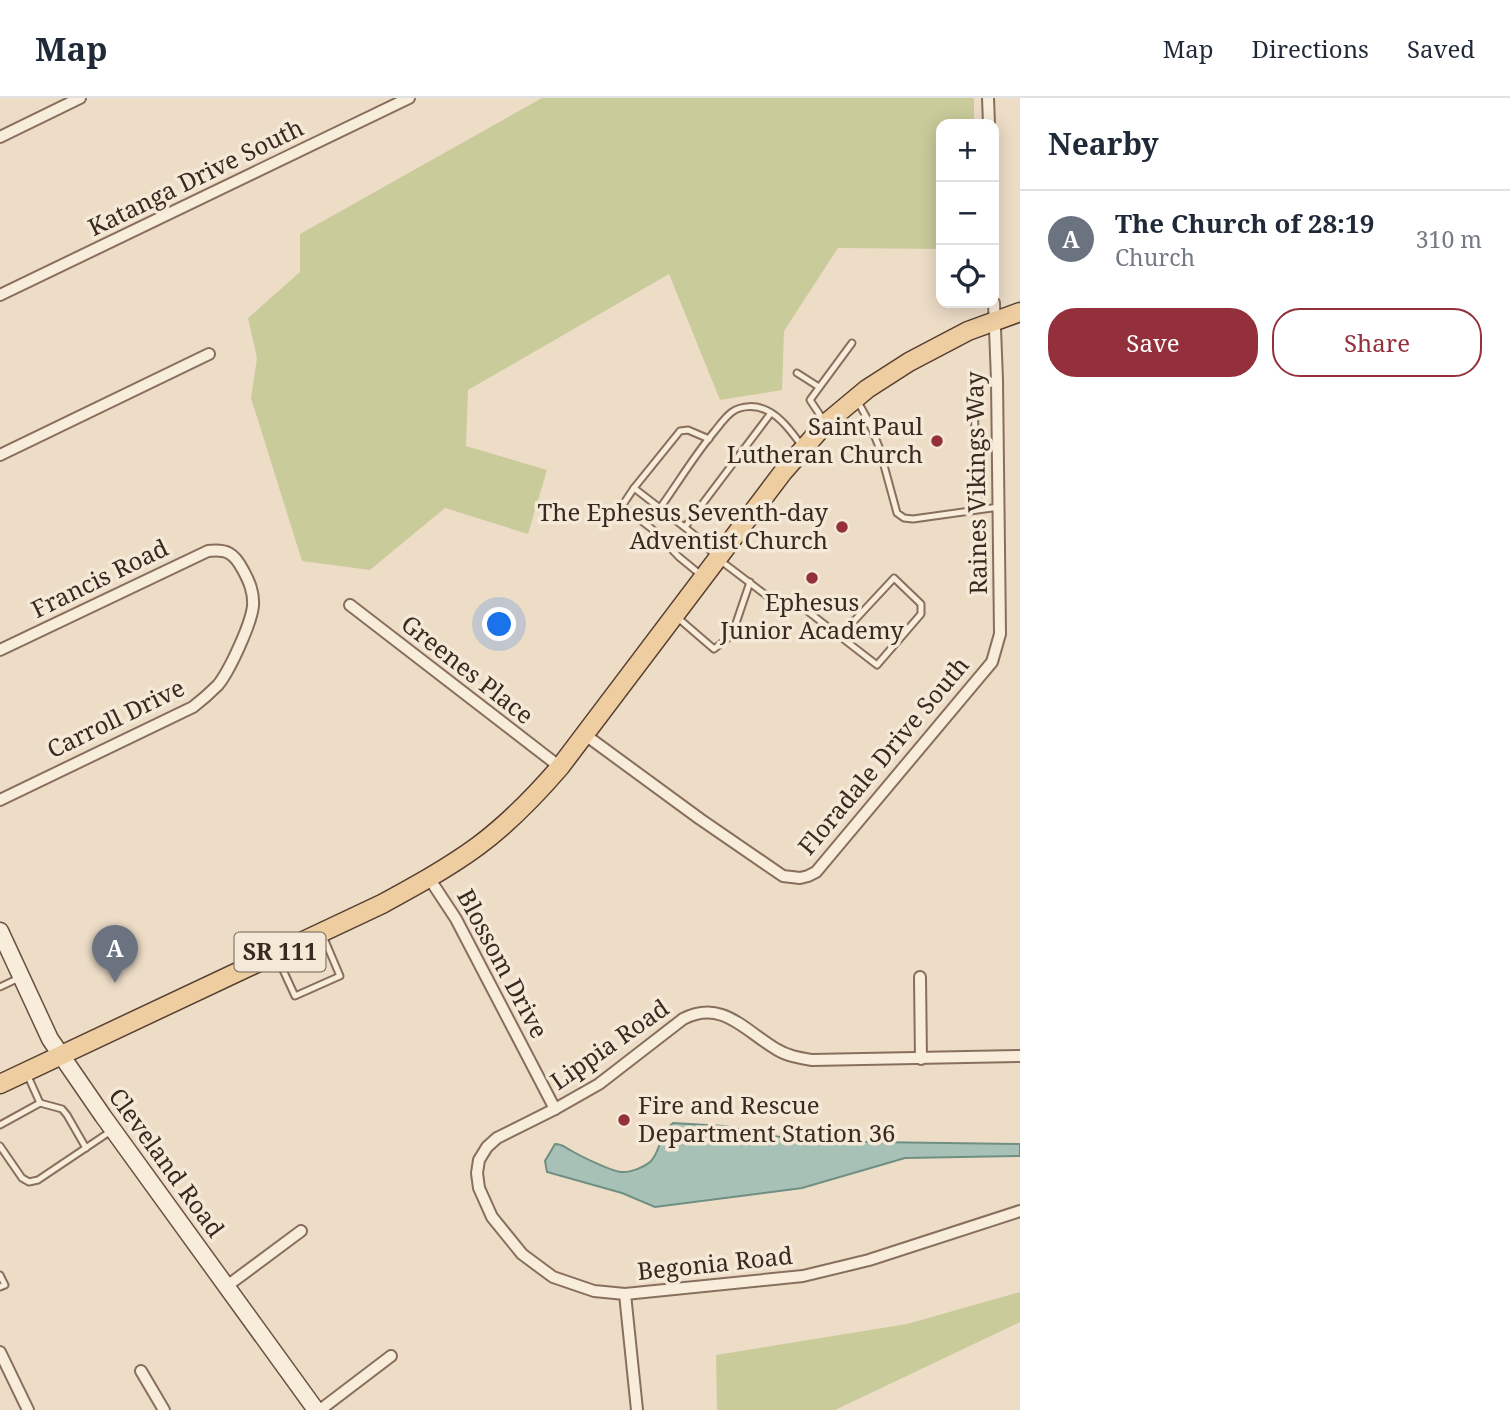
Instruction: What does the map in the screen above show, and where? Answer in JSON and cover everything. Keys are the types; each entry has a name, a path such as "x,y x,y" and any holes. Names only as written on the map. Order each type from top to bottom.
{"main road":[{"name":"SR 111","path":"0,1084 382,904 429,878 479,845 525,805 559,767 783,471 825,424 867,389 909,362 968,331 994,312 1020,312"}],"street":[{"path":"0,137 80,98"},
{"name":"Katanga Drive South","path":"0,295 409,98"},
{"path":"988,98 989,119"},
{"name":"Raines Vikings Way","path":"992,662 1000,634 994,312"},
{"path":"0,455 209,354"},
{"name":"Francis Road","path":"0,650 197,555 219,550"},
{"name":"Carroll Drive","path":"0,800 193,707 219,684 251,617 253,593 237,559 219,550"},
{"name":"Greenes Place","path":"350,605 559,767"},
{"name":"Floradale Drive South","path":"584,734 783,876 808,876 816,872 992,662"},
{"name":"Blossom Drive","path":"429,878 456,919 555,1109"},
{"name":"Cleveland Road","path":"0,931 50,1039 113,1130 318,1410"},
{"path":"920,977 921,1059"},
{"name":"Lippia Road","path":"479,1160 497,1138 599,1084 682,1019 694,1013 720,1013 778,1050 813,1060 1020,1056"},
{"name":"Begonia Road","path":"479,1160 479,1188 492,1217 522,1254 553,1277 594,1291 625,1294 803,1276 869,1260 1020,1211"},
{"path":"227,1286 301,1231"},
{"path":"625,1294 636,1410"},
{"path":"0,1352 3,1367 28,1410"},
{"path":"318,1410 391,1356"},
{"path":"141,1371 164,1410"}],"lane":[{"path":"825,424 810,400 852,343"},
{"path":"797,373 820,387"},
{"path":"975,436 974,388 980,381 997,380"},
{"path":"856,398 879,447 897,513 904,518 923,517 999,507"},
{"path":"660,508 725,418 743,407 756,407 771,413 804,448"},
{"path":"685,527 771,413"},
{"path":"703,577 652,529 622,506 680,431 688,430 709,439"},
{"path":"975,448 975,474 980,509"},
{"path":"634,488 701,540 717,558 779,605 806,610 877,665 921,614 921,604 894,578 840,636"},
{"path":"674,615 713,649 732,635 750,582"},
{"path":"276,954 295,996 340,976 321,933"},
{"path":"0,987 22,977"},
{"path":"26,1071 40,1103"},
{"path":"0,1125 40,1103 62,1109 86,1147"},
{"path":"0,1146 22,1178 29,1182 38,1180 113,1130"},
{"path":"0,1275 5,1285 0,1287"}],"green space":[{"path":"542,98 974,98 974,119 936,119 936,249 838,248 784,331 782,390 720,400 669,274 468,390 466,446 547,470 528,534 445,508 370,570 302,561 251,398 257,358 248,318 300,272 300,234"},
{"path":"1020,1292 1020,1322 835,1410 717,1410 716,1355 907,1324"}],"shaded area":[{"path":"673,1123 724,1126 800,1141 1020,1144 1020,1156 905,1158 802,1188 655,1207 622,1193 547,1172 545,1161 555,1144 616,1171 637,1169 651,1161 665,1132"}],"place":[{"name":"Saint Paul Lutheran Church","path":"937,441"},
{"name":"The Ephesus Seventh-day Adventist Church","path":"842,527"},
{"name":"Ephesus Junior Academy","path":"812,578"},
{"name":"The Church of 28:19","path":"115,983"},
{"name":"Fire and Rescue Department Station 36","path":"624,1120"}]}
